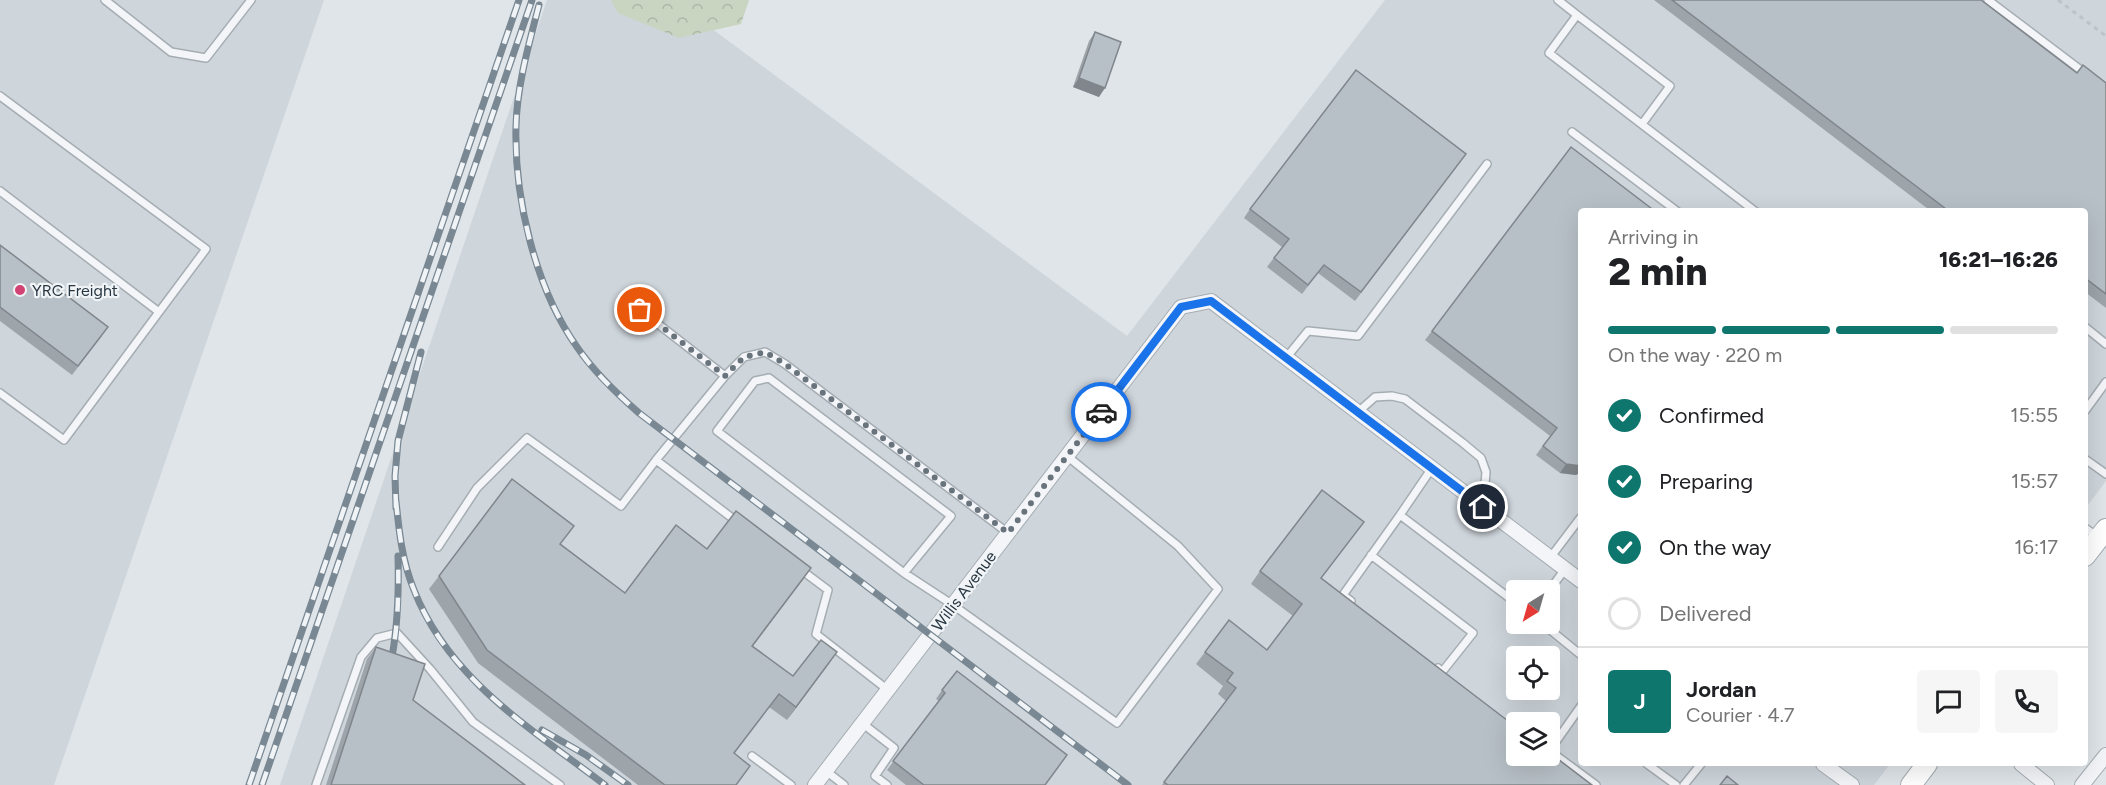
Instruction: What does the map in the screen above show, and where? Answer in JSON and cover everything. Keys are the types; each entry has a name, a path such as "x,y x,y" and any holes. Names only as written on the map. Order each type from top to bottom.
{"main road":[{"path":"2088,550 2097,532"},
{"path":"1911,785 1925,766"}],"street":[{"name":"Willis Avenue","path":"815,785 1181,307 1211,301 1286,358"},
{"path":"1286,358 1578,579"},
{"path":"2082,785 2106,755"},
{"path":"1826,766 1852,785"},
{"path":"2023,766 2044,784"}],"lane":[{"path":"105,0 171,52 206,58 251,0"},
{"path":"1988,0 2097,82"},
{"path":"1563,2 1576,15 1670,86 1642,124"},
{"path":"1576,15 1549,53 1751,208"},
{"path":"0,96 206,249 64,440 0,393"},
{"path":"1572,132 1673,208"},
{"path":"1286,358 1308,331 1358,336 1487,164"},
{"path":"0,191 159,312"},
{"path":"640,310 725,376"},
{"path":"2088,329 2106,344"},
{"path":"438,547 477,488 527,438 621,506 725,376 744,357 765,352 785,364 1008,533"},
{"path":"904,573 951,516 769,378 755,381 717,431 904,573 953,605 1117,723 1218,589 1178,546 1067,456"},
{"path":"2088,407 2106,382"},
{"path":"1358,412 1375,397 1392,396 1405,399 1455,436 1481,458 1486,471 1483,507"},
{"path":"656,460 742,525"},
{"path":"2088,461 2106,474"},
{"path":"1361,609 1343,595 1432,468"},
{"path":"1400,515 1506,595"},
{"path":"1550,558 1578,522"},
{"path":"1371,555 1473,633 1442,672 1433,665"},
{"path":"790,561 828,590 816,634 888,690"},
{"path":"1557,580 1565,569"},
{"path":"316,785 361,657 377,638 397,633 430,669 472,722 560,785"},
{"path":"1555,634 1578,653"},
{"path":"1560,737 1578,714"},
{"path":"862,723 894,748 875,776 887,785"},
{"path":"752,756 791,785"},
{"path":"1560,758 1596,785"},
{"path":"1650,766 1676,785"},
{"path":"1684,785 1699,766"},
{"path":"826,771 844,785"}],"path":[{"path":"2058,0 2106,36"}],"shaded area":[{"path":"0,0 324,0 54,785 0,785"},
{"path":"547,0 673,0 1127,336 1385,0 2106,0 2106,481 2088,505 2088,208 1578,208 1578,766 1888,766 1874,785 280,785"}],"green space":[{"path":"611,0 749,0 741,24 679,38 618,13"}],"building":[{"path":"1672,0 1981,0 2077,73 2083,65 2106,83 2106,294 2088,280 2088,208 1945,208"},
{"path":"1095,32 1121,42 1105,88 1079,78"},
{"path":"1356,70 1466,154 1361,292 1324,265 1308,285 1274,258 1289,239 1250,209"},
{"path":"1571,147 1651,208 1578,208 1578,466 1566,464 1543,446 1557,428 1432,331"},
{"name":"YRC Freight","path":"0,245 108,327 78,366 0,307"},
{"path":"512,479 574,526 560,544 625,593 676,525 707,549 736,511 811,568 752,646 793,676 821,640 837,652 796,707 779,694 734,753 750,766 736,785 665,785 487,650 439,576"},
{"path":"1322,490 1364,522 1321,578 1506,719 1506,766 1560,766 1560,761 1592,785 1168,785 1164,782 1236,688 1227,681 1233,673 1205,652 1229,620 1267,650 1302,604 1260,571"},
{"path":"376,647 425,664 413,700 525,785 331,785"},
{"path":"957,671 1067,755 1045,785 924,785 893,761 945,693 942,690"},
{"path":"1727,776 1738,785 1720,785"}],"railway":[{"path":"249,785 519,0"},
{"path":"262,785 532,0"},
{"path":"539,5 519,95 516,126 519,182 523,212 539,270 549,298 577,347 606,382 639,413 1128,785"},
{"path":"396,508 395,476 398,441 421,352"},
{"path":"396,501 402,546 410,579 429,622 448,651 495,700 605,785"},
{"path":"390,667 397,612 398,556"},
{"path":"542,730 586,755 628,785"}],"way so far":[{"path":"640,310 725,376 744,357 765,352 785,364 1008,533 1101,412"}],"place":[{"name":"YRC Freight","path":"20,290"}],"route":[{"path":"1101,412 1181,307 1211,301 1483,507"}]}
